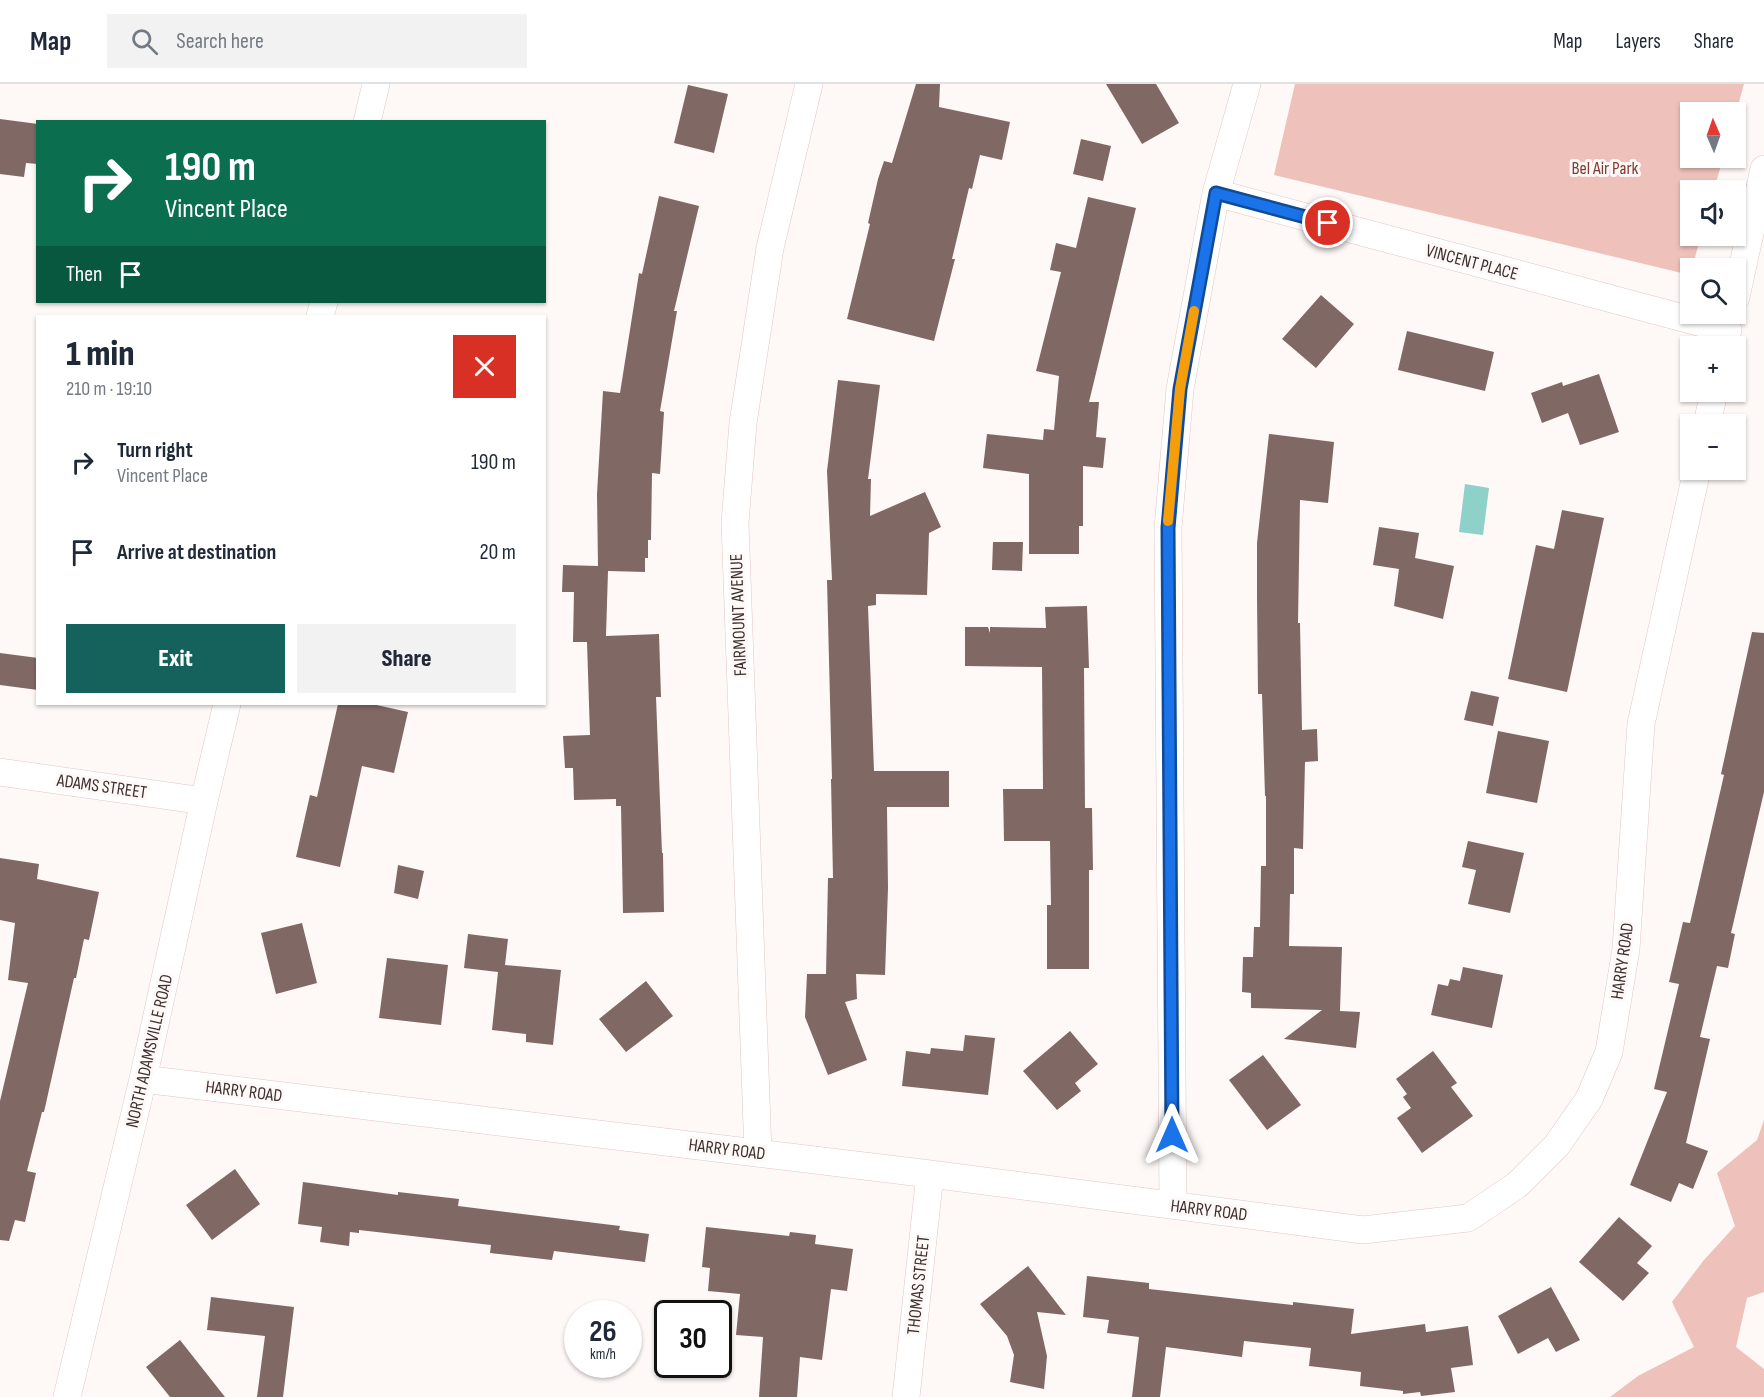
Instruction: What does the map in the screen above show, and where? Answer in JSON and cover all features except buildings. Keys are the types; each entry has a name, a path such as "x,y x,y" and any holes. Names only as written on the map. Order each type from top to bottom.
{"street":[{"path":"367,120 376,84"},
{"name":"FAIRMOUNT AVENUE","path":"758,1153 735,523 743,423 770,248 809,84"},
{"path":"1173,1205 1168,528 1180,389 1216,193 1247,84"},
{"path":"1745,258 1764,169"},
{"name":"VINCENT PLACE","path":"1216,193 1728,330"},
{"name":"HARRY ROAD","path":"143,1079 930,1174 1363,1230 1468,1218 1517,1185 1557,1145 1589,1099 1609,1052 1626,949 1641,724 1695,480"},
{"name":"NORTH ADAMSVILLE ROAD","path":"67,1397 143,1079 227,705"},
{"name":"ADAMS STREET","path":"0,772 204,801"},
{"name":"THOMAS STREET","path":"906,1397 930,1174"}],"green space":[{"name":"Bel Air Park","path":"1295,84 1744,84 1739,102 1680,102 1680,168 1720,168 1717,180 1680,180 1680,246 1698,246 1695,258 1680,258 1680,273 1274,175"},
{"path":"1764,1120 1764,1292 1747,1298 1736,1347 1764,1369 1764,1397 1610,1397 1638,1376 1694,1347 1672,1302 1704,1260 1735,1226 1717,1173 1757,1140"}],"water":[{"path":"1465,484 1489,488 1483,535 1459,532"}],"slow traffic":[{"path":"1168,521 1180,389 1194,311"}],"route":[{"path":"1172,1135 1168,528 1180,389 1216,193 1328,223"}]}
